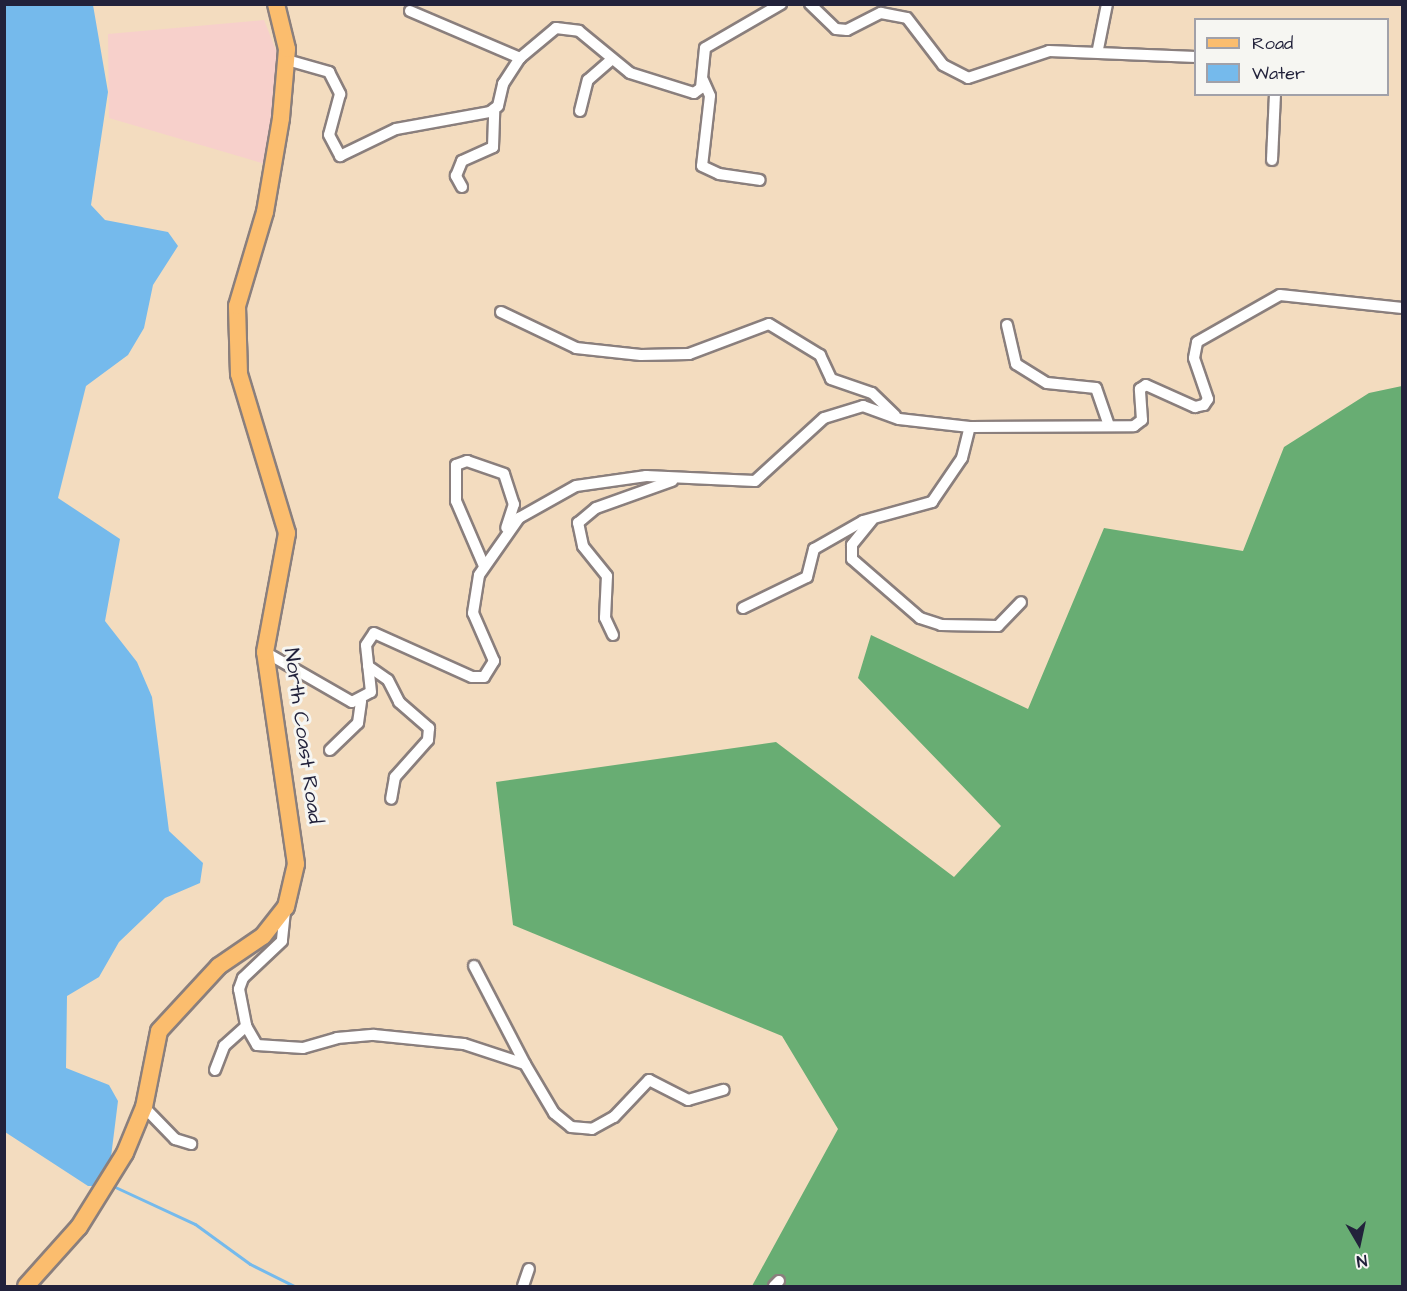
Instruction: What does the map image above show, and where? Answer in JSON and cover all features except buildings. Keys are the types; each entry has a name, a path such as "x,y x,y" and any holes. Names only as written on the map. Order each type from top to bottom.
{"main road":[{"name":"North Coast Road","path":"276,4 287,60 265,212 237,306 239,374 287,533 265,652 296,847 286,907"},
{"path":"26,1287 109,1184 144,1107 154,1043 165,1022 219,966 262,936 286,907"}],"street":[{"path":"462,187 456,176 462,161 493,147 494,109 520,58 556,28 568,27 630,73 684,93 701,88 705,48 781,4"},
{"path":"810,4 836,29 887,12 907,18 943,65 968,78 1049,51 1098,49 1194,57"},
{"path":"1098,49 1107,4"},
{"path":"410,11 520,58"},
{"path":"580,111 588,80 612,59"},
{"path":"287,60 329,72 340,94 329,135 339,156 396,129 494,109"},
{"path":"703,80 710,96 702,166 719,174 760,180"},
{"path":"1272,160 1275,96"},
{"path":"330,750 358,723 361,701 371,692 368,637 384,634 472,677 492,673 494,661 473,613 484,566 505,534 538,503 576,486 646,476 755,481 789,446 844,408 863,406 899,420 970,427 1108,423 1134,426 1142,420 1140,389 1146,384 1195,407 1204,405 1208,399 1194,358 1197,342 1280,295 1402,308"},
{"path":"501,312 576,348 641,355 690,354 769,324 820,355 831,379 872,393 899,420"},
{"path":"1006,325 1016,364 1047,383 1096,388 1108,423"},
{"path":"743,608 807,577 813,549 878,513 932,502 962,458 970,427"},
{"path":"484,566 456,501 456,465 467,461 504,474 514,504 505,534"},
{"path":"613,635 605,618 607,576 583,546 578,523 596,508 678,479"},
{"path":"878,513 852,545 852,559 920,618 941,625 998,626 1021,602"},
{"path":"265,652 343,700 361,701"},
{"path":"368,666 383,675 399,702 429,728 428,740 395,777 391,799"},
{"path":"286,907 282,941 243,978 239,989 246,1026 257,1045 269,1048 303,1048 337,1038 374,1035 464,1044 525,1064"},
{"path":"474,966 525,1064 554,1113 571,1127 592,1129 614,1116 649,1080 688,1100 724,1090"},
{"path":"215,1070 224,1046 246,1026"},
{"path":"144,1107 175,1139 191,1144"},
{"path":"523,1287 529,1269"}],"shaded area":[{"path":"264,20 281,63 265,164 109,118 108,34"}],"green space":[{"path":"1402,386 1402,1286 752,1286 838,1129 782,1036 513,925 496,782 776,742 954,877 1001,826 858,678 871,635 1028,709 1104,528 1243,551 1284,447 1369,393"}],"water":[{"path":"4,5 93,5 108,92 91,205 105,220 168,232 178,246 153,285 144,328 128,355 86,386 58,498 120,539 105,621 137,662 152,697 169,831 203,863 200,883 165,898 119,942 99,977 67,996 66,1068 109,1085 118,1101 111,1157 98,1186 88,1186 5,1132"}],"waterway":[{"path":"113,1186 195,1224 250,1264 294,1286"}]}
